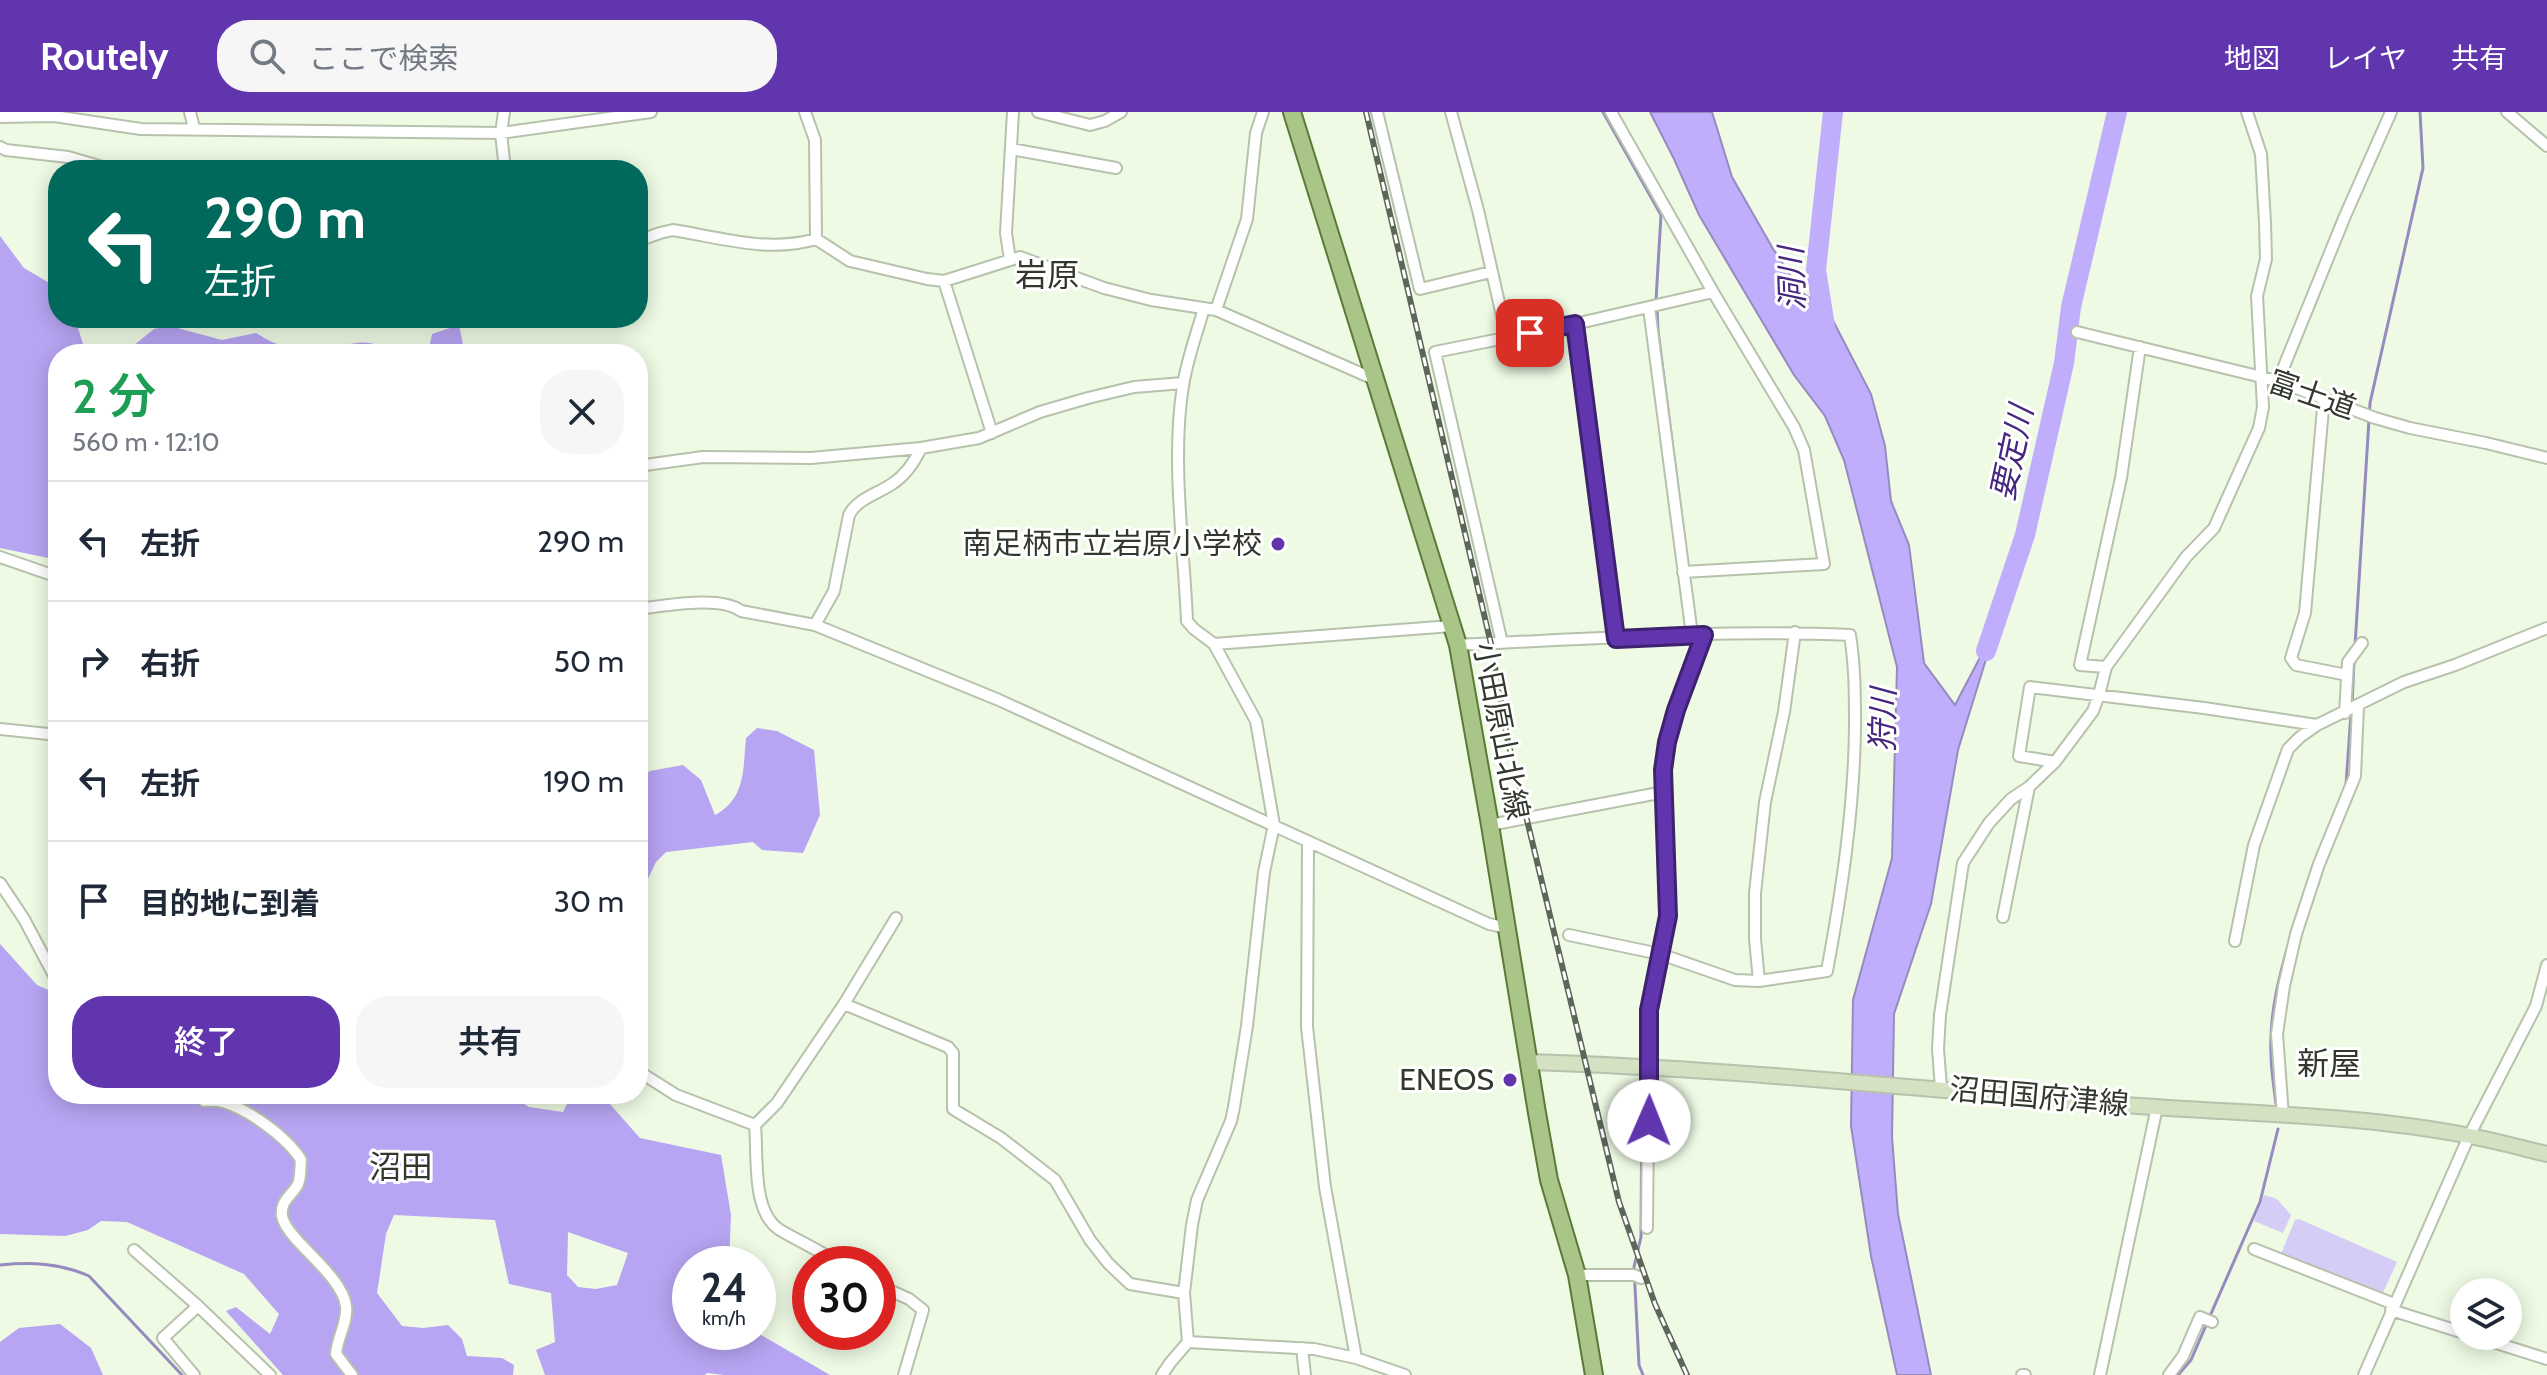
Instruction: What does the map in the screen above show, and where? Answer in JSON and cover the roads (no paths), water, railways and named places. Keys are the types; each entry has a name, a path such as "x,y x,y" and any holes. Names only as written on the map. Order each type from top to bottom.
{"main road":[{"name":"小田原山北線","path":"1292,112 1458,645 1549,1180 1577,1275 1594,1375"},
{"name":"沼田国府津線","path":"1528,1062 1941,1088 2376,1123 2469,1136 2547,1154"}],"street":[{"path":"190,112 194,128"},
{"path":"504,112 501,133 504,160"},
{"path":"0,117 54,116 141,129 501,133 651,112"},
{"path":"805,112 815,140 816,239"},
{"path":"1010,260 1006,233 1013,112"},
{"path":"1038,112 1090,125 1121,112"},
{"path":"1216,310 1247,219 1256,133 1263,112"},
{"path":"1377,112 1420,289 1491,272"},
{"path":"1451,112 1507,338"},
{"path":"1611,112 1794,427 1804,450 1824,564 1683,572"},
{"path":"1941,1088 1938,1049 1940,1015 1963,863 1989,823 2011,799 2029,787 2055,762 2093,711 2106,667 2186,557 2214,528 2259,428 2263,407 2257,296 2266,259 2263,174 2261,154 2247,112"},
{"path":"2278,381 2391,112"},
{"path":"2507,112 2547,146"},
{"path":"0,147 78,160"},
{"path":"1011,149 1116,168"},
{"path":"648,237 673,230 763,246 795,245 816,239 850,261 944,281 1020,257 1104,288 1151,300 1216,310 1374,379"},
{"path":"944,281 992,433"},
{"path":"1502,643 1435,352 1713,292"},
{"path":"1162,1375 1188,1342 1184,1293 1197,1200 1234,1107 1247,1026 1264,872 1274,825 1256,721 1214,644 1187,621 1179,418 1183,383 1204,308"},
{"path":"1649,308 1692,635"},
{"path":"1575,324 1616,639"},
{"name":"富士道","path":"2077,332 2278,381 2410,428 2547,458"},
{"path":"2106,667 2080,665 2123,467 2140,347"},
{"path":"648,465 703,457 811,458 921,448 979,438 1040,412 1088,398 1134,387 1183,383"},
{"path":"2324,397 2305,613 2291,658 2296,665 2347,675"},
{"path":"815,625 834,591 853,506 894,483 912,466 921,448"},
{"path":"0,557 48,574"},
{"path":"648,608 704,603 734,605 741,611 815,625 999,700 1489,924 1508,928"},
{"path":"1214,644 1452,626"},
{"path":"2235,941 2254,845 2288,749 2317,725 2404,682 2547,628"},
{"path":"1458,645 1795,632 1850,635 1855,666 1849,838 1827,971 1759,981 1735,980 1660,954 1569,935"},
{"path":"1759,981 1755,893 1765,802 1784,712 1795,632"},
{"path":"1647,1228 1649,1010 1668,916 1663,770 1667,742 1704,635"},
{"path":"2345,713 2348,662 2362,643"},
{"path":"2055,762 2019,756 2030,687 2317,725"},
{"path":"2283,1116 2277,1034 2284,986 2296,934 2319,864 2355,776 2358,706"},
{"path":"0,729 48,734"},
{"path":"2003,917 2029,787"},
{"path":"1490,825 1664,792"},
{"path":"1308,842 1307,1027 1325,1187 1356,1358"},
{"path":"0,883 48,964"},
{"path":"813,1246 778,1228 767,1218 758,1189 755,1125 777,1103 844,1004 896,918"},
{"path":"2364,1375 2469,1136 2536,1006 2547,965"},
{"path":"844,1004 948,1047 953,1053 953,1109 1001,1138 1055,1180 1090,1240 1130,1284 1184,1293"},
{"path":"648,1077 676,1095 755,1125"},
{"path":"229,1104 266,1126 296,1150 301,1160 297,1187 285,1200 282,1219 345,1299 347,1310 336,1340 336,1354 352,1375"},
{"path":"2100,1375 2157,1107"},
{"path":"2254,1249 2450,1328"},
{"path":"134,1250 270,1375"},
{"path":"1577,1275 1634,1275 1641,1278"},
{"path":"896,1293 923,1310 904,1375"},
{"path":"194,1375 163,1338 198,1306"},
{"path":"2169,1375 2183,1356 2200,1317 2207,1320"},
{"path":"1188,1342 1302,1348 1356,1358 1405,1375"},
{"path":"1302,1348 1305,1375"},
{"path":"2518,1350 2547,1359"}],"water":[{"path":"1650,112 1712,112 1732,177 1801,292 1827,309 1871,394 1885,446 1891,501 1909,545 1924,663 1955,705 1996,627 1958,750 1931,904 1894,1014 1892,1137 1898,1214 1931,1375 1897,1375 1871,1256 1851,1126 1853,1000 1892,858 1897,667 1844,460 1825,416 1794,375 1699,215"}],"waterway":[{"path":"1603,112 1661,215 1656,300"},
{"name":"洞川","path":"1826,332 1816,270 1833,112"},
{"name":"要定川","path":"1986,651 2025,535 2064,363 2071,307 2117,112"},
{"path":"2355,646 2370,403 2423,168 2420,112"},
{"path":"1657,308 1696,630"},
{"path":"1685,672 1695,637"},
{"path":"2352,706 2354,661"},
{"path":"2346,785 2351,713"},
{"path":"1642,1062 1644,1007 1662,911 1657,783 1661,748"},
{"path":"2293,927 2313,866"},
{"path":"2276,1104 2271,1060 2272,1023 2279,979 2291,935"},
{"path":"1642,1074 1641,1237 1634,1267 1639,1365 1643,1375"},
{"path":"2210,1316 2260,1202 2278,1129"},
{"path":"0,1265 45,1264 89,1276 182,1375"},
{"path":"2178,1375 2191,1360 2207,1323"}],"railway":[{"path":"1366,112 1491,644 1507,737 1619,1202 1655,1304 1687,1375"}],"place":[{"name":"南足柄市立岩原小学校","path":"1278,544"},
{"name":"ENEOS","path":"1510,1080"}],"district":[{"name":"岩原","path":"1047,275"},
{"name":"新屋","path":"2329,1064"},
{"name":"沼田","path":"401,1167"}],"water label":[{"name":"狩川","path":"1883,720"}]}
